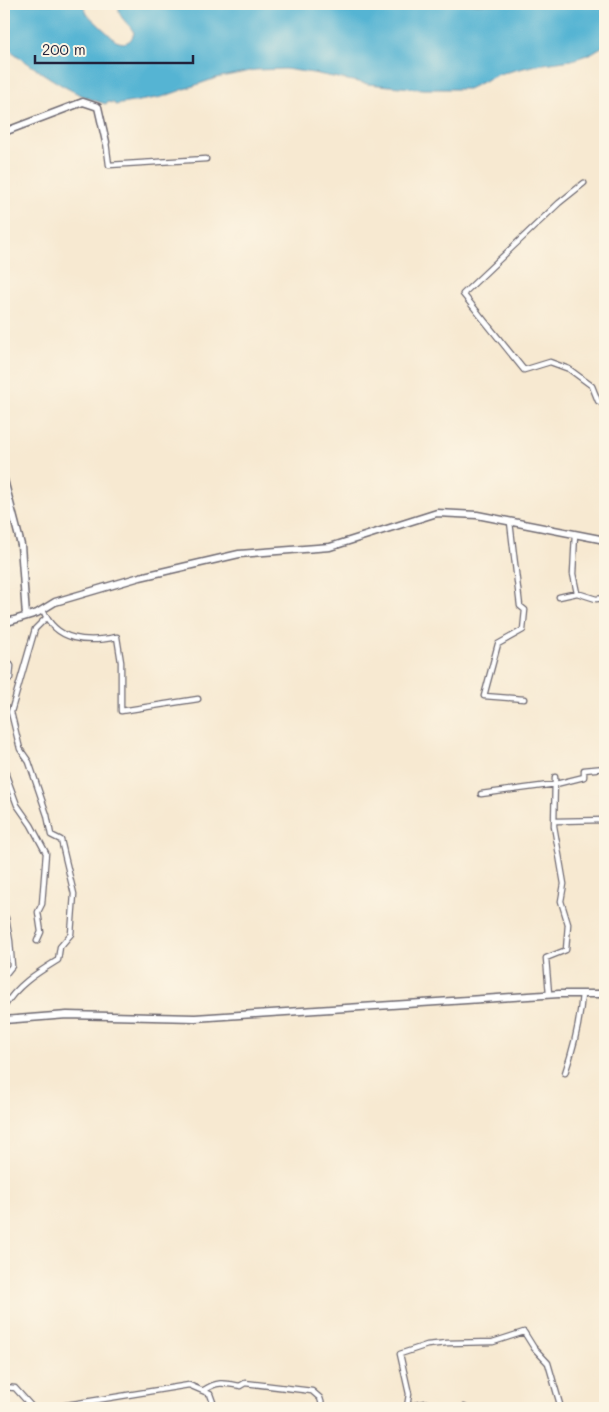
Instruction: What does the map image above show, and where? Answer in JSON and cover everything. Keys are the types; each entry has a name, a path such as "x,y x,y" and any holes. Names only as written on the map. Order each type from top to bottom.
{"street":[{"path":"4,132 83,102 98,107 109,165 206,158"},
{"path":"584,183 558,204 463,294 524,370 550,362 570,369 592,386 598,401 605,405"},
{"path":"4,480 21,545 26,616"},
{"path":"4,623 40,612 55,602 140,577 240,554 330,547 437,513 476,515 605,540"},
{"path":"510,522 520,606 525,610 523,630 498,644 484,696 524,699"},
{"path":"575,534 573,574 577,593"},
{"path":"559,597 577,593 596,598 605,598"},
{"path":"40,612 61,634 83,641 99,641 117,637 121,662 121,711 198,699"},
{"path":"4,1007 16,990 30,977 58,960 60,947 71,934 74,894 61,840 51,834 48,815 29,762 20,749 12,712 35,629 46,618"},
{"path":"4,655 11,666 10,678 6,681 4,689"},
{"path":"4,712 12,712"},
{"path":"4,757 6,775 17,805 31,825 46,853 42,904 38,912 41,932 37,941"},
{"path":"481,794 556,784 584,777 584,770 605,768"},
{"path":"549,994 546,958 566,950 568,924 561,901 564,884 554,826 556,821 555,777"},
{"path":"556,821 605,820"},
{"path":"4,976 12,966 6,918"},
{"path":"4,1020 67,1015 195,1018 549,994 605,994"},
{"path":"565,1073 574,1046 582,994"},
{"path":"407,1407 409,1394 400,1354 427,1345 493,1342 524,1332 534,1348 548,1363 561,1408"},
{"path":"204,1390 214,1384 225,1383 240,1386 245,1383 312,1391 320,1398 323,1408"},
{"path":"48,1408 81,1406 189,1385 210,1394 215,1408"},
{"path":"4,1387 15,1388 33,1408"},
{"path":"399,1408 426,1403 427,1408"},
{"path":"461,1408 466,1408"}],"water":[{"path":"4,4 83,4 87,14 116,41 125,43 130,41 134,33 119,12 120,4 605,4 605,45 590,54 572,60 536,65 499,74 468,89 423,89 368,84 285,69 255,70 216,78 162,97 115,105 114,103 107,102 106,104 92,100 78,94 4,46"}]}
